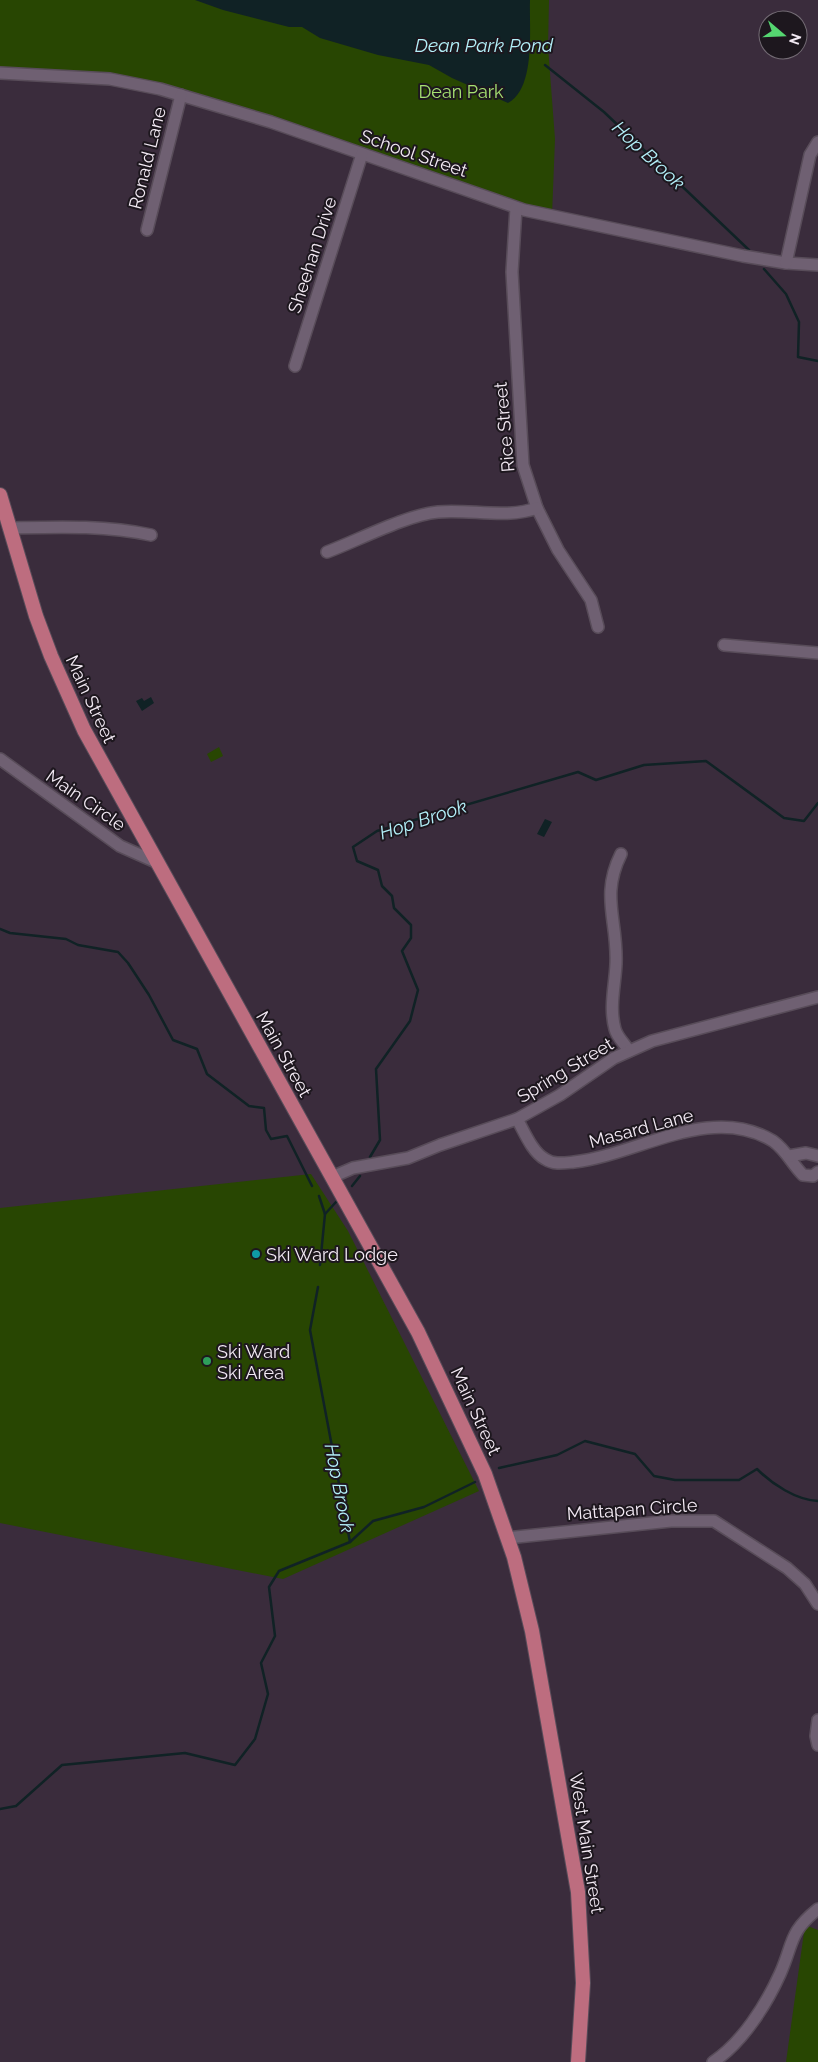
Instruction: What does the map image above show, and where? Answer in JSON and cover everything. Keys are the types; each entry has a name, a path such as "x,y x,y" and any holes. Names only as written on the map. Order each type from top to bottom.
{"main road":[{"name":"Main Street","path":"0,495 51,656 84,730 418,1332 446,1390 485,1474 507,1538 532,1631"},
{"name":"West Main Street","path":"532,1631 580,1914 583,1983 578,2062"}],"street":[{"name":"School Street","path":"0,73 126,81 182,95 269,121 516,208 641,236 786,263 818,265"},
{"name":"Ronald Lane","path":"147,230 182,95"},
{"path":"786,263 810,155 818,142"},
{"name":"Sheehan Drive","path":"296,366 362,154"},
{"name":"Rice Street","path":"516,208 512,272 521,452 526,476 537,508 558,550 591,600 598,627"},
{"path":"327,552 426,514 445,512 522,512 537,508"},
{"path":"9,528 93,527 126,530 151,535"},
{"path":"724,645 818,653"},
{"name":"Main Circle","path":"0,759 120,846 156,862"},
{"path":"621,854 612,873 610,890 616,962 612,1016 617,1035 629,1051"},
{"name":"Spring Street","path":"332,1177 354,1168 408,1158 517,1119 560,1095 614,1058 669,1035 818,998"},
{"name":"Masard Lane","path":"517,1119 537,1152 552,1163 584,1161 620,1153 689,1131 722,1127 753,1133 773,1142 789,1156 803,1175 813,1176 818,1172"},
{"path":"789,1156 806,1153 818,1156"},
{"name":"Mattapan Circle","path":"507,1538 671,1521 714,1522 787,1568 805,1584 818,1604"},
{"path":"818,1720 816,1736 818,1745"},
{"path":"713,2062 736,2041 754,2017 780,1974 798,1927 818,1909"}],"green space":[{"name":"Dean Park","path":"0,0 549,0 548,47 555,139 552,215 163,86 0,73"},
{"path":"219,747 223,756 211,762 207,754"},
{"name":"Ski Ward Ski Area","path":"311,1174 348,1231 479,1491 283,1579 0,1523 0,1208"},
{"path":"805,1925 818,1930 818,2062 786,2062"}],"water":[{"name":"Dean Park Pond","path":"195,0 530,0 530,41 527,71 523,85 517,95 508,103 452,78 429,65 378,55 320,38 302,27 289,27 223,10"},
{"path":"151,697 154,703 142,711 136,701 142,698 144,701"},
{"path":"545,819 552,822 544,837 537,834"}],"waterway":[{"name":"Hop Brook","path":"545,65 604,112 749,250"},
{"name":"Hop Brook","path":"764,269 786,294 799,322 798,357 818,361"},
{"name":"Hop Brook","path":"370,1157 380,1140 376,1069 410,1021 418,990 402,951 411,938 411,925 394,908 392,896 382,886 378,870 357,861 353,847 377,831 578,772 596,780 644,765 706,761 784,818 804,821 818,803"},
{"path":"0,929 10,933 66,939 78,945 118,952 128,963 149,995 173,1040 197,1049 207,1074 249,1106 264,1108 266,1130 271,1139 287,1136 312,1186"},
{"name":"Hop Brook","path":"352,1186 360,1176"},
{"path":"319,1196 325,1214"},
{"name":"Hop Brook","path":"320,1265 325,1214 336,1202"},
{"name":"Hop Brook","path":"0,1809 16,1806 62,1765 185,1753 235,1765 255,1739 268,1694 261,1663 275,1636 269,1587 279,1571 350,1542 310,1330 318,1287"},
{"path":"499,1468 557,1455 585,1441 635,1454 654,1476 675,1480 739,1480 757,1469 785,1490 801,1498 818,1501"},
{"path":"350,1542 373,1521 424,1507 475,1482"}],"place":[{"name":"Ski Ward Lodge","path":"256,1254"},
{"name":"Ski Ward Ski Area","path":"207,1361"}]}
